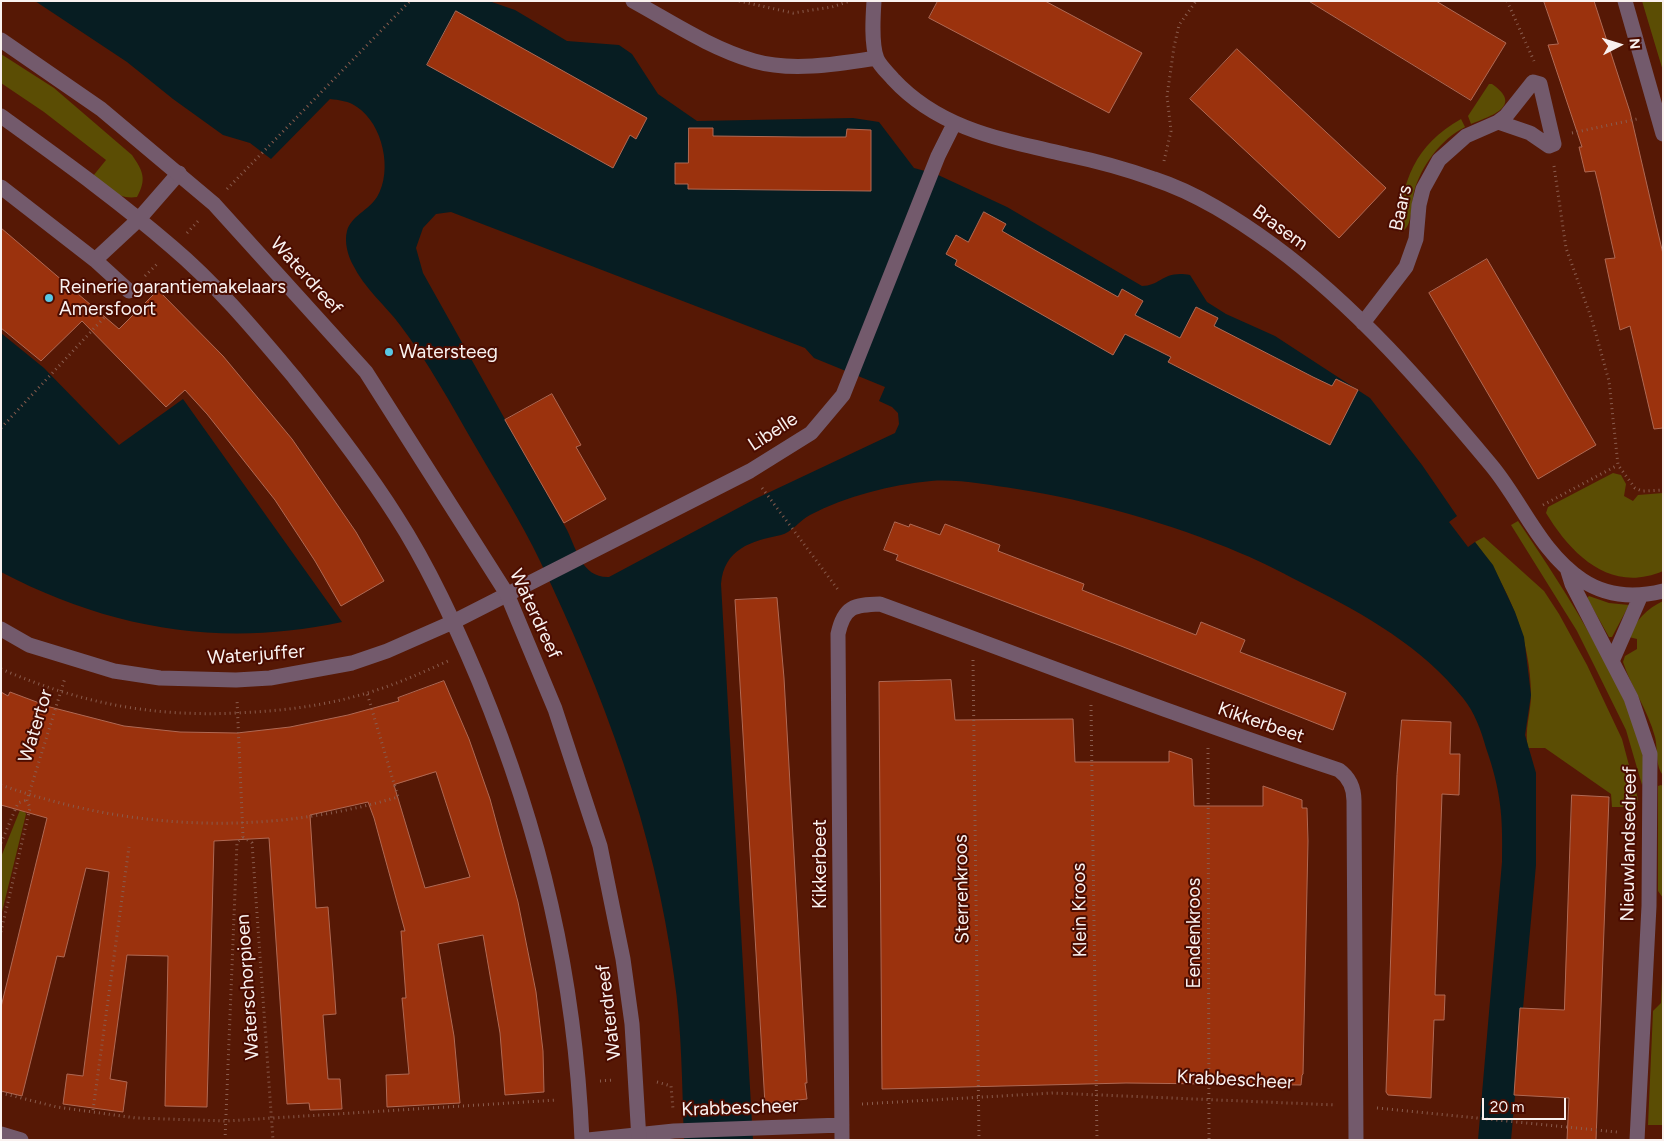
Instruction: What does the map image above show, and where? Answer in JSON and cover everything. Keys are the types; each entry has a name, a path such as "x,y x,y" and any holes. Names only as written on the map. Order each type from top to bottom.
{"street":[{"path":"633,1 705,41 756,62 806,66 876,58 873,16 874,1"},
{"path":"1625,1 1663,134"},
{"name":"Waterdreef","path":"1,40 101,109 214,204 366,372 508,594 555,709 600,846 623,958 632,1024 639,1137"},
{"name":"Brasem","path":"876,58 902,90 923,106 954,124 1011,143 1105,164 1157,180 1223,212 1249,228 1296,264 1363,323 1417,380 1490,464 1545,543 1567,568"},
{"name":"Baars","path":"1363,323 1406,267 1416,240 1419,205 1423,189 1439,160 1466,136 1498,122 1512,110 1533,82 1540,84"},
{"path":"1498,122 1530,133 1549,146 1554,144 1540,84"},
{"name":"Waterdreef","path":"1,116 110,196 174,248 236,310 328,419 396,517 453,622 502,736 529,815 550,892 567,978 580,1098 582,1140"},
{"name":"Libelle","path":"508,594 750,471 811,433 843,395 938,156 954,124"},
{"path":"95,260 138,220 179,174"},
{"path":"1,187 95,260 129,292"},
{"path":"1567,568 1582,580 1600,590 1620,594 1641,595 1663,591"},
{"name":"Nieuwlandsedreef","path":"1567,568 1572,584 1632,698 1647,738 1652,772 1649,906 1632,1136"},
{"name":"Waterjuffer","path":"1,630 29,645 114,671 160,678 236,680 270,678 352,663 387,652 508,594"},
{"path":"1613,659 1641,595"},
{"name":"Kikkerbeet","path":"842,1132 838,634 841,619 851,608 861,604 880,604 1090,680 1208,727 1339,770 1345,775 1354,790 1356,1140"},
{"name":"Krabbescheer","path":"588,1140 639,1137 679,1131 763,1126 842,1132"},
{"path":"1,1134 21,1140"}],"path":[{"path":"262,152 410,1"},
{"path":"739,1 793,13 832,7 850,1"},
{"path":"1157,180 1171,131 1167,96 1177,32 1179,25 1196,1"},
{"path":"1507,1 1534,62 1540,84"},
{"path":"1570,134 1626,122"},
{"path":"1549,146 1566,248 1592,320 1609,381 1618,465 1635,488 1642,491 1663,490"},
{"path":"1,428 55,371"},
{"path":"1524,514 1578,488 1618,465"},
{"path":"763,490 851,608"},
{"name":"Sterrenkroos","path":"972,638 979,1140"},
{"name":"Watertor","path":"1,932 30,808 27,800 28,795 71,659"},
{"name":"Waterschorpioen","path":"224,1140 237,842 243,836 236,680"},
{"name":"Klein Kroos","path":"1090,680 1097,1140"},
{"path":"1,785 28,795 104,814 165,822 243,824 302,818 369,805 398,797 367,693"},
{"name":"Eendenkroos","path":"1208,727 1209,1140"},
{"name":"Watertor","path":"1,843 18,803 27,800"},
{"name":"Waterschorpioen","path":"243,836 252,843 270,1119 273,1140"},
{"path":"92,1110 129,847"},
{"path":"1,1093 57,1107 92,1110 136,1118 226,1121 580,1098"},
{"name":"Krabbescheer","path":"842,1105 978,1099 1053,1093 1209,1098 1356,1106 1632,1136"}],"shaded area":[{"path":"1642,1 1663,1 1663,71"},
{"path":"1,54 54,88 132,155 139,166 143,180 137,197 118,195 93,176 106,160 44,112 1,83"},
{"path":"1489,84 1492,84 1501,92 1505,98 1505,104 1495,114 1471,124 1468,116"},
{"path":"1461,119 1465,127 1440,146 1427,163 1417,182 1411,216 1407,227 1399,232 1403,196 1414,166 1432,140"},
{"path":"1613,473 1621,475 1626,484 1624,496 1633,501 1638,495 1663,493 1663,571 1644,577 1626,577 1609,574 1594,566 1567,543 1546,513 1548,507"},
{"path":"1518,521 1600,651 1620,691 1636,729 1644,761 1642,785 1626,730 1577,631 1511,525"},
{"path":"1484,537 1544,591 1559,614 1587,665 1622,739 1638,799 1635,807 1612,807 1611,794 1545,748 1528,748 1527,735 1531,695 1527,654 1522,634 1507,595 1498,576 1475,542"},
{"path":"1589,596 1609,603 1629,605 1612,637 1609,637 1587,598"},
{"path":"1663,601 1663,775 1659,767 1652,727 1623,662 1625,656 1637,649 1637,639 1629,637 1634,626 1647,611"},
{"path":"1658,786 1663,786 1663,898 1658,891"},
{"path":"23,809 26,814 1,916 1,857 20,810"},
{"path":"1663,954 1663,1125 1648,1125 1653,1011 1661,1003"}],"water":[{"path":"35,1 489,1 515,10 567,41 619,45 632,54 658,94 697,121 853,118 879,122 914,168 936,174 1007,207 1142,286 1154,284 1168,276 1190,275 1207,302 1226,314 1275,336 1370,398 1422,465 1457,516 1449,522 1468,547 1475,542 1493,565 1515,612 1524,637 1531,695 1525,735 1536,773 1536,865 1511,1140 1478,1140 1502,862 1502,831 1498,791 1491,763 1477,722 1463,698 1430,663 1372,621 1330,597 1274,569 1214,542 1101,506 1017,489 974,483 931,481 884,489 853,497 824,508 806,517 785,534 759,540 741,549 727,562 723,572 721,584 753,1140 684,1140 679,1017 665,922 654,868 640,815 624,763 605,712 563,611 517,516 430,368 400,325 363,281 348,253 346,240 349,226 356,217 374,202 382,186 385,162 379,136 366,115 354,105 330,99 271,159 250,143 223,135 173,99 127,62","holes":["451,212 805,348 814,358 885,387 879,401 892,407 898,413 899,424 895,433 755,499 609,577 600,576 586,568 578,554 567,530 423,273 416,248 423,228 436,214"]},
{"path":"1,333 44,368 119,445 183,399 342,622 297,630 253,633 210,633 167,628 125,620 83,608 42,592 1,572"}],"building":[{"path":"938,1 1045,1 1142,53 1109,113 929,18"},
{"path":"1309,1 1436,1 1506,43 1471,100"},
{"path":"1544,1 1594,1 1630,112 1663,254 1663,428 1654,429 1630,326 1620,330 1605,259 1615,258 1600,191 1595,171 1585,172 1579,147 1582,147 1548,45 1558,44"},
{"path":"456,11 647,118 636,139 630,135 613,168 427,65"},
{"path":"1237,49 1386,188 1339,238 1190,99"},
{"path":"689,128 713,128 713,136 802,137 846,137 847,129 871,130 871,191 688,189 688,184 675,184 675,163 688,163"},
{"path":"984,212 1006,224 1002,231 1118,297 1122,289 1143,301 1135,315 1180,338 1196,307 1218,318 1214,326 1313,377 1332,386 1336,379 1358,390 1330,445 1168,362 1171,357 1125,334 1113,355 955,265 957,260 946,254 956,235 968,242"},
{"path":"1,228 119,329 158,290 223,356 292,439 356,532 384,581 341,606 315,561 275,500 207,414 185,390 166,407 82,321 41,361 1,328"},
{"path":"1487,259 1596,445 1538,479 1429,293"},
{"path":"552,394 581,445 576,447 606,499 564,523 505,420"},
{"path":"895,522 909,527 910,524 940,535 945,524 1000,545 998,551 1084,584 1082,590 1196,635 1201,622 1245,640 1240,652 1346,693 1333,730 896,560 898,555 884,550"},
{"path":"777,598 784,678 807,1099 765,1104 735,600"},
{"path":"951,680 955,720 1073,719 1075,762 1169,762 1169,751 1192,759 1194,806 1263,806 1263,786 1302,800 1302,808 1307,808 1308,841 1303,1074 1301,1085 1126,1083 882,1089 879,682"},
{"path":"444,681 469,739 490,799 518,902 536,992 543,1051 544,1092 505,1095 500,1033 483,935 438,944 454,1036 460,1103 387,1107 386,1075 409,1074 402,998 406,998 401,931 405,931 368,802 310,815 316,908 328,907 336,1014 323,1015 328,1079 340,1079 342,1109 310,1110 309,1103 287,1104 269,838 214,841 207,1107 165,1106 168,956 127,955 110,1079 127,1082 123,1112 63,1104 67,1074 83,1076 109,872 86,868 64,957 57,956 22,1096 1,1091 1,1007 47,818 1,805 1,692 8,696 10,692 50,707 124,726 180,732 237,733 290,727 348,715 399,701 398,698","holes":["436,772 470,877 425,888 394,785"]},
{"path":"1402,720 1451,722 1450,754 1460,754 1459,795 1442,794 1435,995 1445,995 1444,1020 1434,1020 1431,1098 1388,1095 1386,1092 1397,775"},
{"path":"1572,795 1609,797 1596,1140 1567,1140 1569,1098 1514,1095 1520,1008 1564,1010"}],"place":[{"name":"Reinerie garantiemakelaars Amersfoort","path":"49,298"},
{"name":"Watersteeg","path":"389,352"}]}
